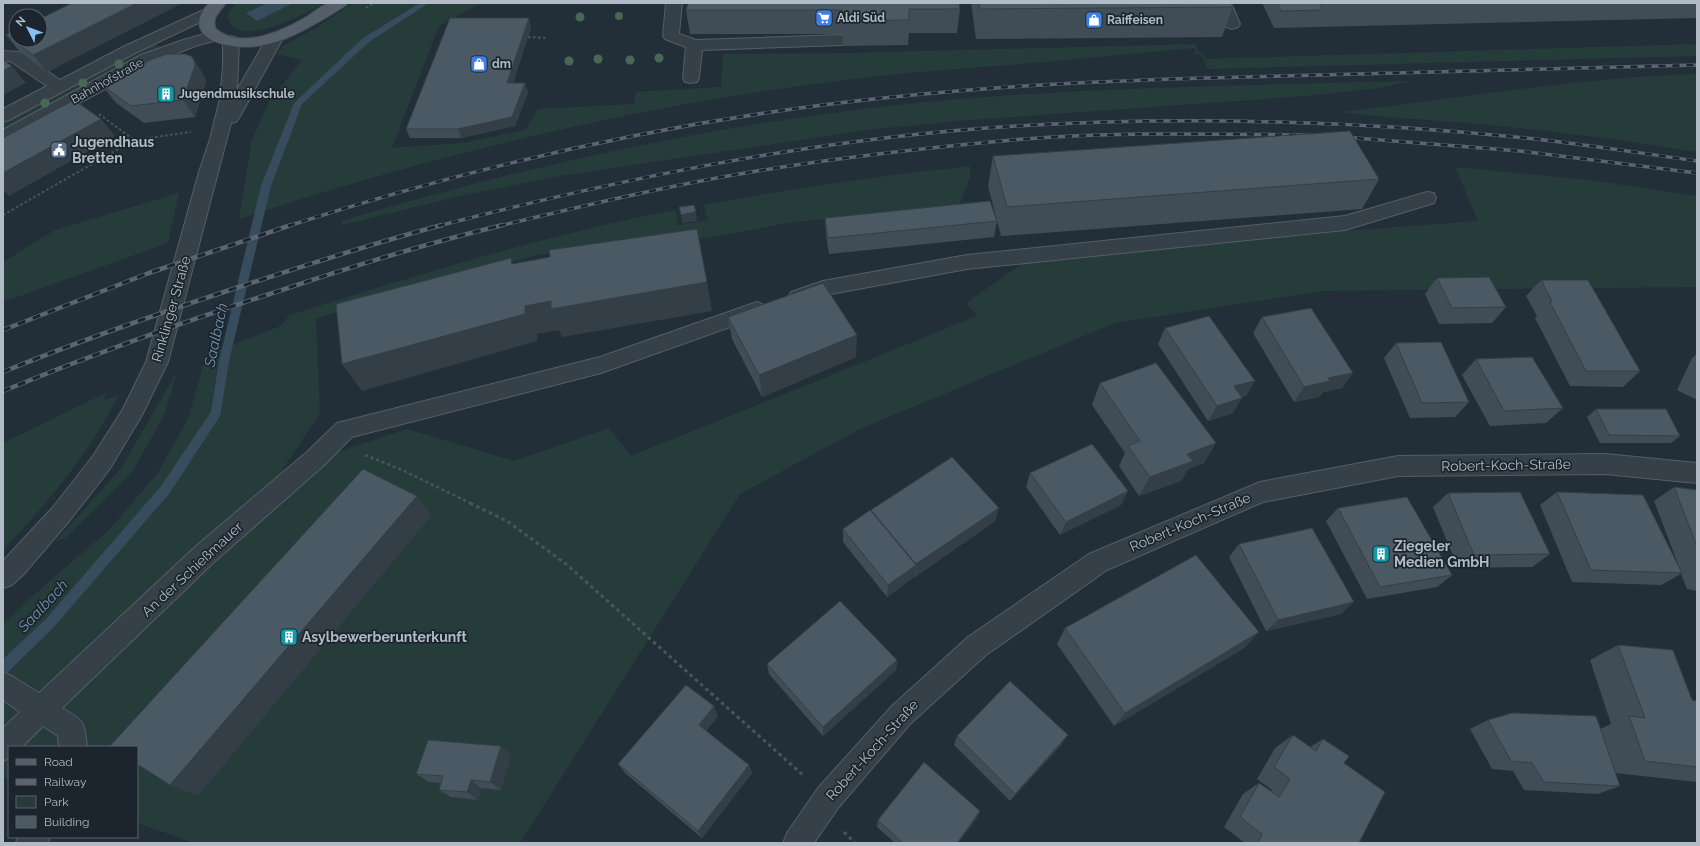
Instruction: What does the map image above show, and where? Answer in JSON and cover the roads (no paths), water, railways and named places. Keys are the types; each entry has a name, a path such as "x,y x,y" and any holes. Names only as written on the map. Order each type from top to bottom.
{"main road":[{"path":"214,8 206,19 207,26 215,36 231,41 252,42 275,38 300,27 340,3"}],"street":[{"path":"674,3 671,36 694,45 842,40"},
{"path":"1223,3 1232,24"},
{"name":"Bahnhofstraße","path":"3,116 129,50 214,8"},
{"name":"Bahnhofstraße","path":"3,137 148,59 189,43 215,36"},
{"name":"Rinklinger Straße","path":"219,139 275,38"},
{"name":"Rinklinger Straße","path":"3,577 14,567 62,513 102,463 131,415 157,362 208,172 219,139 228,99 231,67 231,41"},
{"path":"691,78 694,45"},
{"path":"3,56 14,56 59,87"},
{"name":"An der Schießmauer","path":"3,747 22,698 204,555 315,459 345,430 601,365 823,288 967,262 1345,223 1427,198"},
{"name":"Robert-Koch-Straße","path":"797,843 828,798 901,715 977,646 1098,562 1260,492 1398,466 1605,464 1697,473"},
{"path":"22,698 71,728 73,746"}],"water":[{"path":"267,3 293,3 257,21 246,13"}],"waterway":[{"name":"Saalbach","path":"3,668 49,624 165,490 216,413 224,361 266,186 298,103 366,40 425,3"}],"railway":[{"path":"288,226 439,182 592,144 747,116 903,96 998,88 1140,80 1697,65"},
{"path":"438,226 581,191 725,162 870,140 1016,126 1144,121 1335,124 1463,132 1526,138 1697,161"},
{"path":"499,226 625,197 751,172 853,157 922,149 1024,139 1095,135 1307,135"},
{"path":"1343,137 1520,151 1697,173"},
{"path":"3,372 91,338 209,297 340,254 442,225"},
{"path":"499,226 503,225"},
{"path":"3,330 149,273 288,226"},
{"path":"3,391 106,351 244,302 391,255 499,226"}],"place":[{"name":"Aldi Süd","path":"824,18"},
{"name":"Raiffeisen","path":"1094,20"},
{"name":"dm","path":"479,64"},
{"name":"Jugendmusikschule","path":"166,94"},
{"name":"Jugendhaus Bretten","path":"59,150"},
{"name":"Ziegeler Medien GmbH","path":"1381,554"},
{"name":"Asylbewerberunterkunft","path":"289,637"}]}
